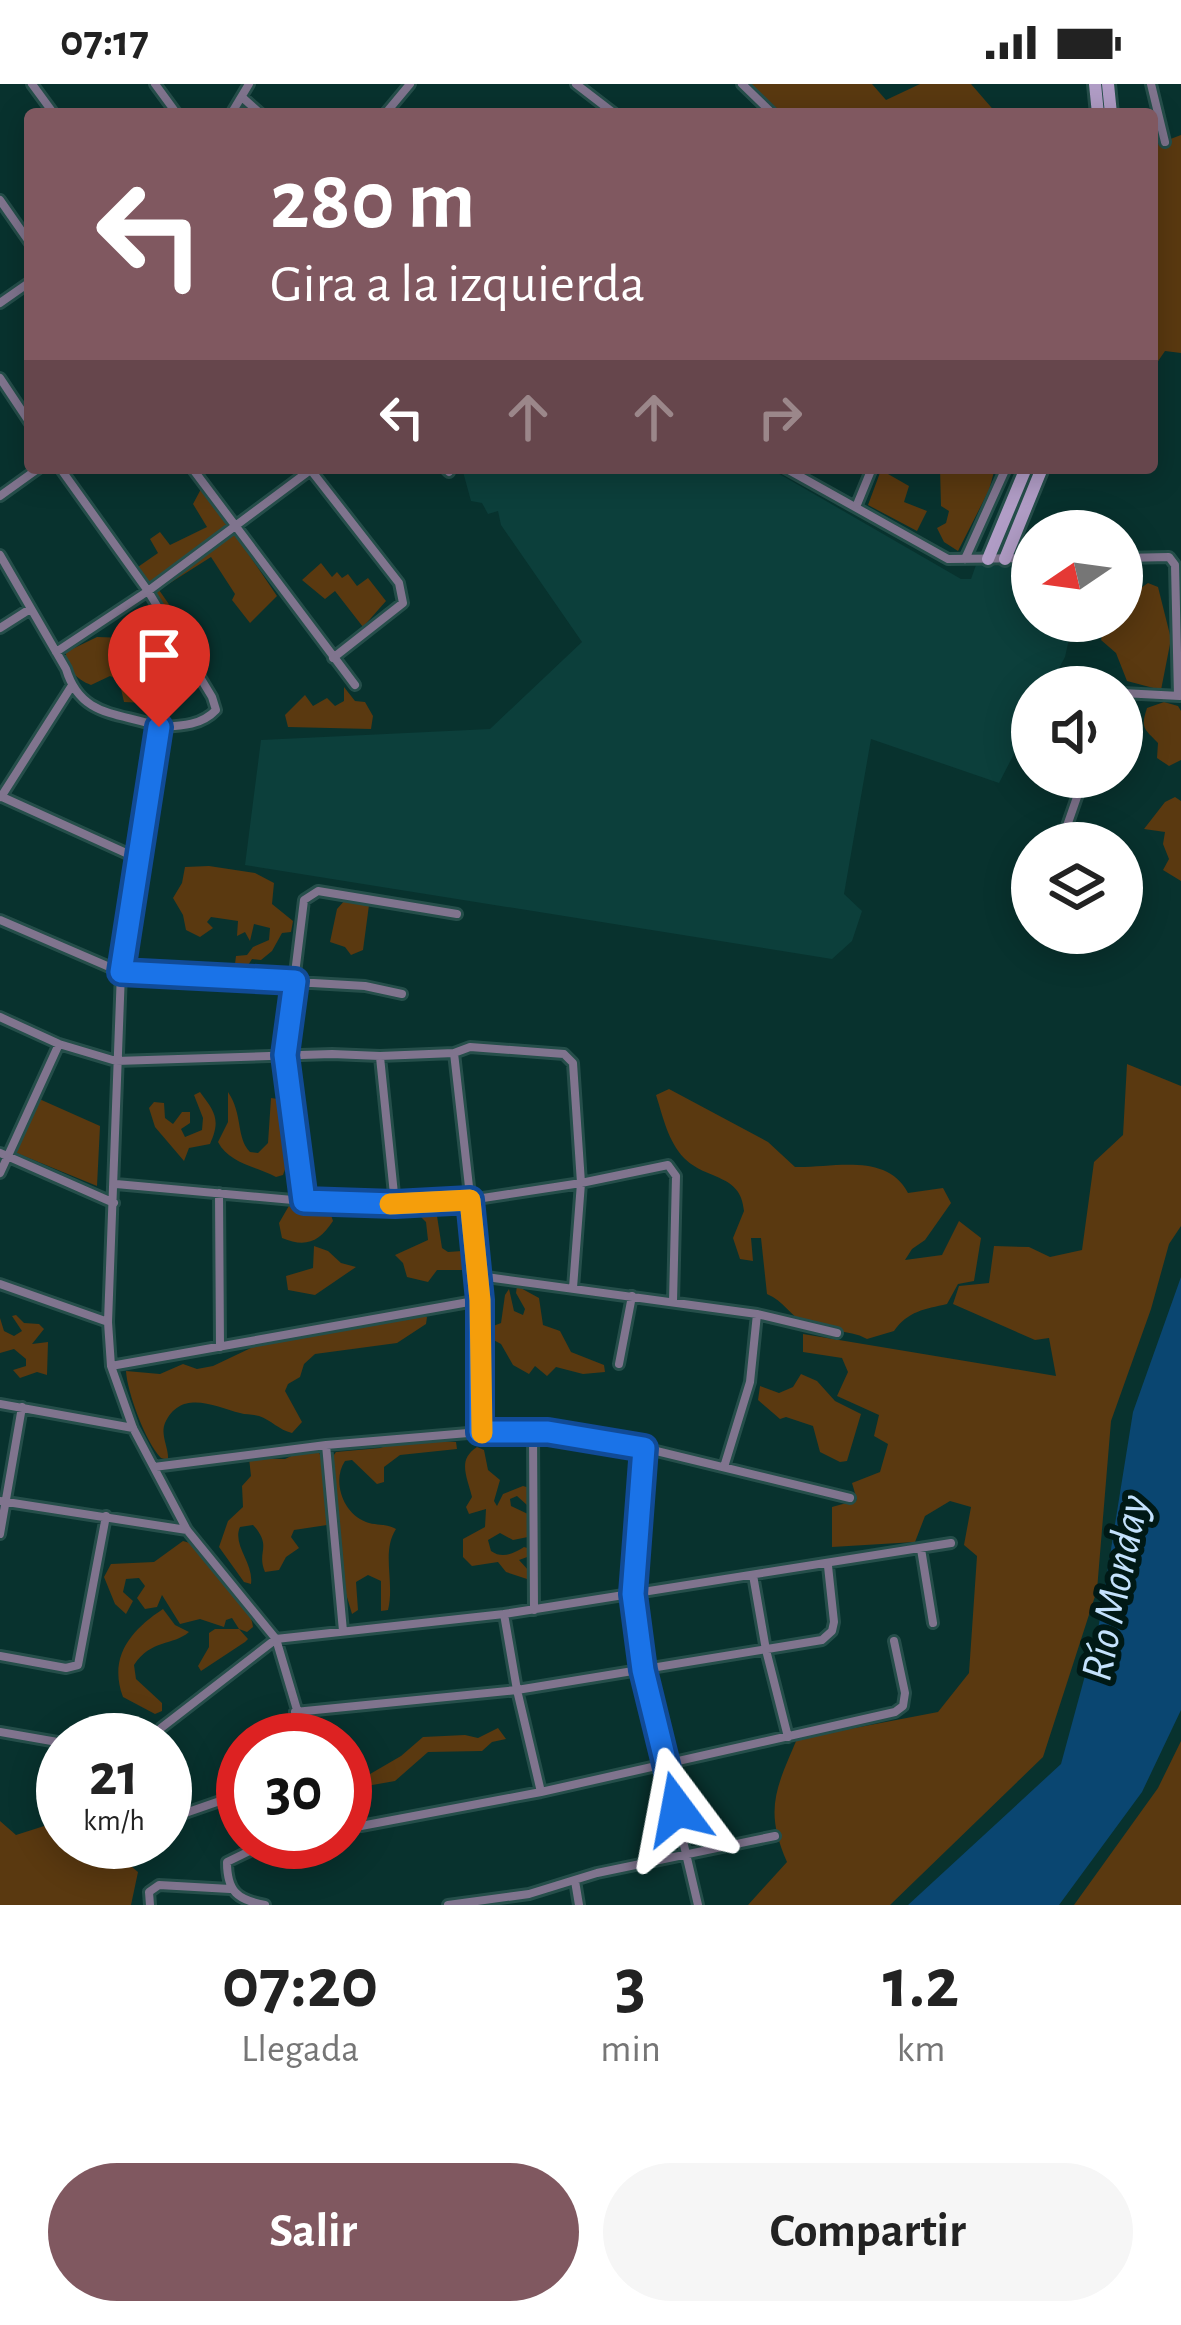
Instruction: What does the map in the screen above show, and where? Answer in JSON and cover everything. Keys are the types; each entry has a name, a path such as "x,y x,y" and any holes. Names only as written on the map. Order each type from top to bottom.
{"main road":[{"path":"988,559 1023,474"},
{"path":"1005,559 1040,474"}],"street":[{"path":"236,108 249,84"},
{"path":"390,108 410,84"},
{"path":"576,84 607,108"},
{"path":"742,84 767,108"},
{"path":"243,98 254,108"},
{"path":"1158,111 1166,142"},
{"path":"0,200 24,235"},
{"path":"0,378 24,414"},
{"path":"0,496 31,474"},
{"path":"0,555 71,687 103,713 159,727 201,722 216,710 148,591 64,474"},
{"path":"196,474 355,686"},
{"path":"56,652 148,591 305,474"},
{"path":"315,474 399,583 404,596 403,603 334,658"},
{"path":"796,474 934,554 1011,559"},
{"path":"856,507 870,474"},
{"path":"965,559 1003,474"},
{"path":"1143,558 1169,557 1175,565 1179,696 1143,694"},
{"path":"0,628 30,609"},
{"path":"71,687 0,797 137,858"},
{"path":"159,727 121,972 108,1322 111,1366 134,1428 187,1530 277,1639 296,1712 517,1690 822,1640 832,1631 828,1566"},
{"path":"304,1201 285,1055 304,900 317,891 457,914"},
{"path":"0,920 121,972 365,986 402,994"},
{"path":"0,1017 59,1044 116,1061 380,1056 454,1053 470,1047 564,1054 572,1063 580,1184 573,1288"},
{"path":"0,1173 3,1154 59,1044"},
{"path":"454,1053 479,1276 480,1432"},
{"path":"380,1056 395,1204"},
{"path":"3,1154 115,1204"},
{"path":"116,1184 395,1204 470,1200 580,1184 662,1165 675,1170 673,1302"},
{"path":"220,1193 220,1347"},
{"path":"479,1276 757,1314 837,1334"},
{"path":"0,1284 108,1322"},
{"path":"619,1364 632,1296"},
{"path":"111,1366 480,1300"},
{"path":"724,1467 750,1382 757,1314"},
{"path":"0,1404 134,1428"},
{"path":"0,1534 22,1407"},
{"path":"533,1432 534,1610"},
{"path":"154,1467 326,1445 533,1432 644,1448 850,1498"},
{"path":"326,1445 344,1631"},
{"path":"644,1448 633,1594 643,1670 698,1905"},
{"path":"2,1502 187,1530"},
{"path":"0,1656 66,1668 78,1665 106,1516"},
{"path":"180,1713 277,1639 534,1610 951,1544"},
{"path":"921,1549 933,1623"},
{"path":"752,1575 788,1737"},
{"path":"504,1614 541,1792"},
{"path":"372,1824 541,1792 895,1712 903,1706 905,1693 894,1641"},
{"path":"0,1732 36,1738"},
{"path":"448,1905 529,1894 776,1836"},
{"path":"228,1869 230,1888 243,1901 265,1905"},
{"path":"575,1881 579,1905"},
{"path":"149,1905 149,1892 159,1885 230,1888"}],"shaded area":[{"path":"745,84 872,84 886,100 920,84 971,84 992,108 767,108"},
{"path":"1181,135 1181,353 1165,351 1158,361 1158,144"},
{"path":"464,474 779,474 961,579 971,579 976,565 1011,566 1011,642 1068,642 1065,657 1060,666 1011,666 1011,760 999,783 871,739 844,894 862,911 852,941 832,959 245,865 261,740 490,729 582,642 501,525 498,511 488,514 482,503 471,501"},
{"path":"880,474 888,474 909,486 904,502 927,511 917,531 868,505"},
{"path":"940,474 993,474 958,551 944,542 937,528 946,523 949,511 941,506"},
{"path":"201,489 230,530 149,590 135,569 158,553 150,539 160,532 170,545 207,527 193,504"},
{"path":"235,534 277,596 250,623 232,600 235,594 211,557 159,590 203,653 193,662 151,595"},
{"path":"321,563 332,577 337,572 342,578 348,574 357,586 368,578 386,601 363,627 335,591 325,599 302,580"},
{"path":"1148,583 1158,587 1171,639 1161,690 1143,685 1143,666 1121,666 1116,653 1103,642 1143,642 1143,586"},
{"path":"147,613 169,633 176,648 175,668 159,674 177,688 169,699 161,701 152,694 155,679 142,689 148,697 145,703 124,702 119,680 110,676 91,685 72,672 66,652 97,637 128,638 124,663 154,679 139,647 139,630"},
{"path":"344,687 355,701 365,702 373,716 371,729 288,727 285,715 305,695 313,706 327,698 335,706 344,701"},
{"path":"1164,702 1181,711 1181,760 1169,766 1157,758 1158,743 1144,725 1147,708"},
{"path":"1175,797 1181,801 1181,881 1163,870 1169,859 1163,844 1165,832 1144,829 1165,802"},
{"path":"185,867 255,873 274,883 272,904 293,921 291,932 282,933 272,951 261,960 252,959 245,970 235,964 236,956 247,955 269,940 270,928 254,924 250,941 245,932 237,936 238,921 211,917 207,922 213,928 200,937 186,930 173,898"},
{"path":"346,899 369,905 363,950 351,955 345,947 330,942 337,909"},
{"path":"1127,1064 1181,1086 1181,1226 1169,1244 1111,1421 1097,1590 1043,1757 890,1905 748,1905 787,1862 776,1828 776,1799 797,1739 938,1712 969,1673 977,1556 964,1545 971,1507 950,1501 925,1516 915,1542 832,1547 832,1507 857,1500 852,1483 880,1472 888,1444 874,1436 879,1415 837,1396 848,1372 842,1358 803,1352 803,1334 1056,1376 1049,1338 1035,1340 953,1304 959,1286 989,1283 994,1246 1029,1247 1050,1257 1082,1250 1094,1162 1123,1135"},
{"path":"669,1089 768,1142 795,1167 873,1167 899,1180 908,1193 943,1188 951,1203 905,1260 942,1255 959,1221 981,1238 974,1281 958,1284 947,1304 918,1312 894,1331 867,1339 801,1321 767,1294 761,1238 751,1238 753,1261 740,1259 733,1238 744,1211 737,1190 693,1165 674,1144 656,1095"},
{"path":"200,1092 213,1111 215,1129 210,1144 189,1148 184,1161 155,1127 149,1108 154,1102 164,1103 165,1118 173,1124 182,1112 190,1112 190,1123 181,1129 185,1137 202,1130 203,1118 194,1095"},
{"path":"228,1092 250,1152 258,1153 268,1143 271,1098 282,1104 288,1161 283,1175 276,1177 243,1163 218,1142 228,1122"},
{"path":"37,1098 100,1126 97,1186 14,1152"},
{"path":"290,1204 319,1207 333,1221 311,1241 282,1238 279,1223"},
{"path":"425,1208 437,1216 442,1248 462,1251 470,1262 465,1270 437,1270 428,1282 407,1277 395,1255 428,1240 426,1222 416,1212"},
{"path":"314,1246 356,1267 315,1295 288,1290 286,1276 313,1268"},
{"path":"517,1286 539,1298 543,1325 560,1331 571,1352 604,1365 605,1372 583,1374 556,1367 547,1376 535,1366 529,1374 513,1365 501,1344 484,1335 501,1323 509,1289 514,1311 523,1315"},
{"path":"409,1313 427,1317 426,1324 397,1343 315,1354 304,1364 300,1377 285,1391 302,1422 292,1433 259,1416 189,1403 172,1412 165,1423 168,1460 161,1458 144,1429 127,1380 126,1371 160,1374 183,1364 197,1369 213,1366 255,1346"},
{"path":"12,1316 44,1329 32,1344 48,1342 47,1375 37,1372 20,1378 13,1370 26,1366 26,1359 14,1349 0,1353 0,1318 4,1331 14,1336 22,1331"},
{"path":"801,1374 817,1381 835,1401 861,1414 847,1461 820,1452 813,1426 780,1419 758,1400 760,1386 779,1393 793,1387"},
{"path":"406,1439 456,1442 457,1449 400,1455 384,1467 384,1482 377,1484 352,1460 345,1461 341,1469 340,1486 351,1511 366,1522 396,1529 389,1547 388,1610 381,1611 381,1581 368,1575 356,1582 358,1610 352,1614 344,1587 331,1459 336,1452 380,1448"},
{"path":"477,1447 484,1450 488,1470 500,1480 497,1506 503,1494 530,1488 534,1503 527,1505 517,1496 510,1499 511,1506 530,1515 528,1537 513,1540 500,1533 488,1540 491,1551 499,1555 531,1549 530,1556 519,1560 530,1572 527,1579 506,1572 498,1562 472,1566 463,1557 463,1539 485,1527 486,1509 469,1514 466,1507 472,1497 465,1463"},
{"path":"304,1450 318,1450 321,1457 327,1525 294,1530 291,1537 299,1548 279,1570 265,1572 259,1532 253,1525 240,1527 239,1541 251,1576 251,1584 244,1582 219,1547 228,1521 243,1507 242,1486 251,1476 249,1458 285,1459"},
{"path":"183,1541 237,1595 251,1618 253,1627 247,1632 232,1618 224,1627 200,1619 180,1624 162,1595 157,1607 145,1609 137,1598 145,1586 139,1578 126,1579 123,1592 133,1601 126,1614 115,1604 104,1577 111,1564 154,1562"},
{"path":"163,1609 175,1625 189,1632 148,1651 134,1665 136,1679 162,1703 157,1713 123,1697 119,1683 125,1646"},
{"path":"239,1629 248,1639 201,1671 198,1666 209,1647 209,1633"},
{"path":"498,1728 506,1739 482,1751 428,1752 395,1781 372,1785 372,1773 423,1737 478,1738"},
{"path":"1181,1741 1181,1905 1074,1905 1158,1788"},
{"path":"0,1821 16,1835 36,1829 36,1869 134,1869 138,1872 131,1905 0,1905"}],"water":[{"name":"Río Monday","path":"1181,1277 1181,1710 1142,1792 1059,1905 908,1905 1061,1764 1099,1624 1133,1412"}],"slow traffic":[{"path":"390,1204 470,1200 480,1300 482,1433"}],"route":[{"path":"159,727 121,972 295,981 285,1055 304,1201 470,1200 480,1300 480,1432 548,1432 644,1448 633,1594 643,1670 677,1809"}]}
